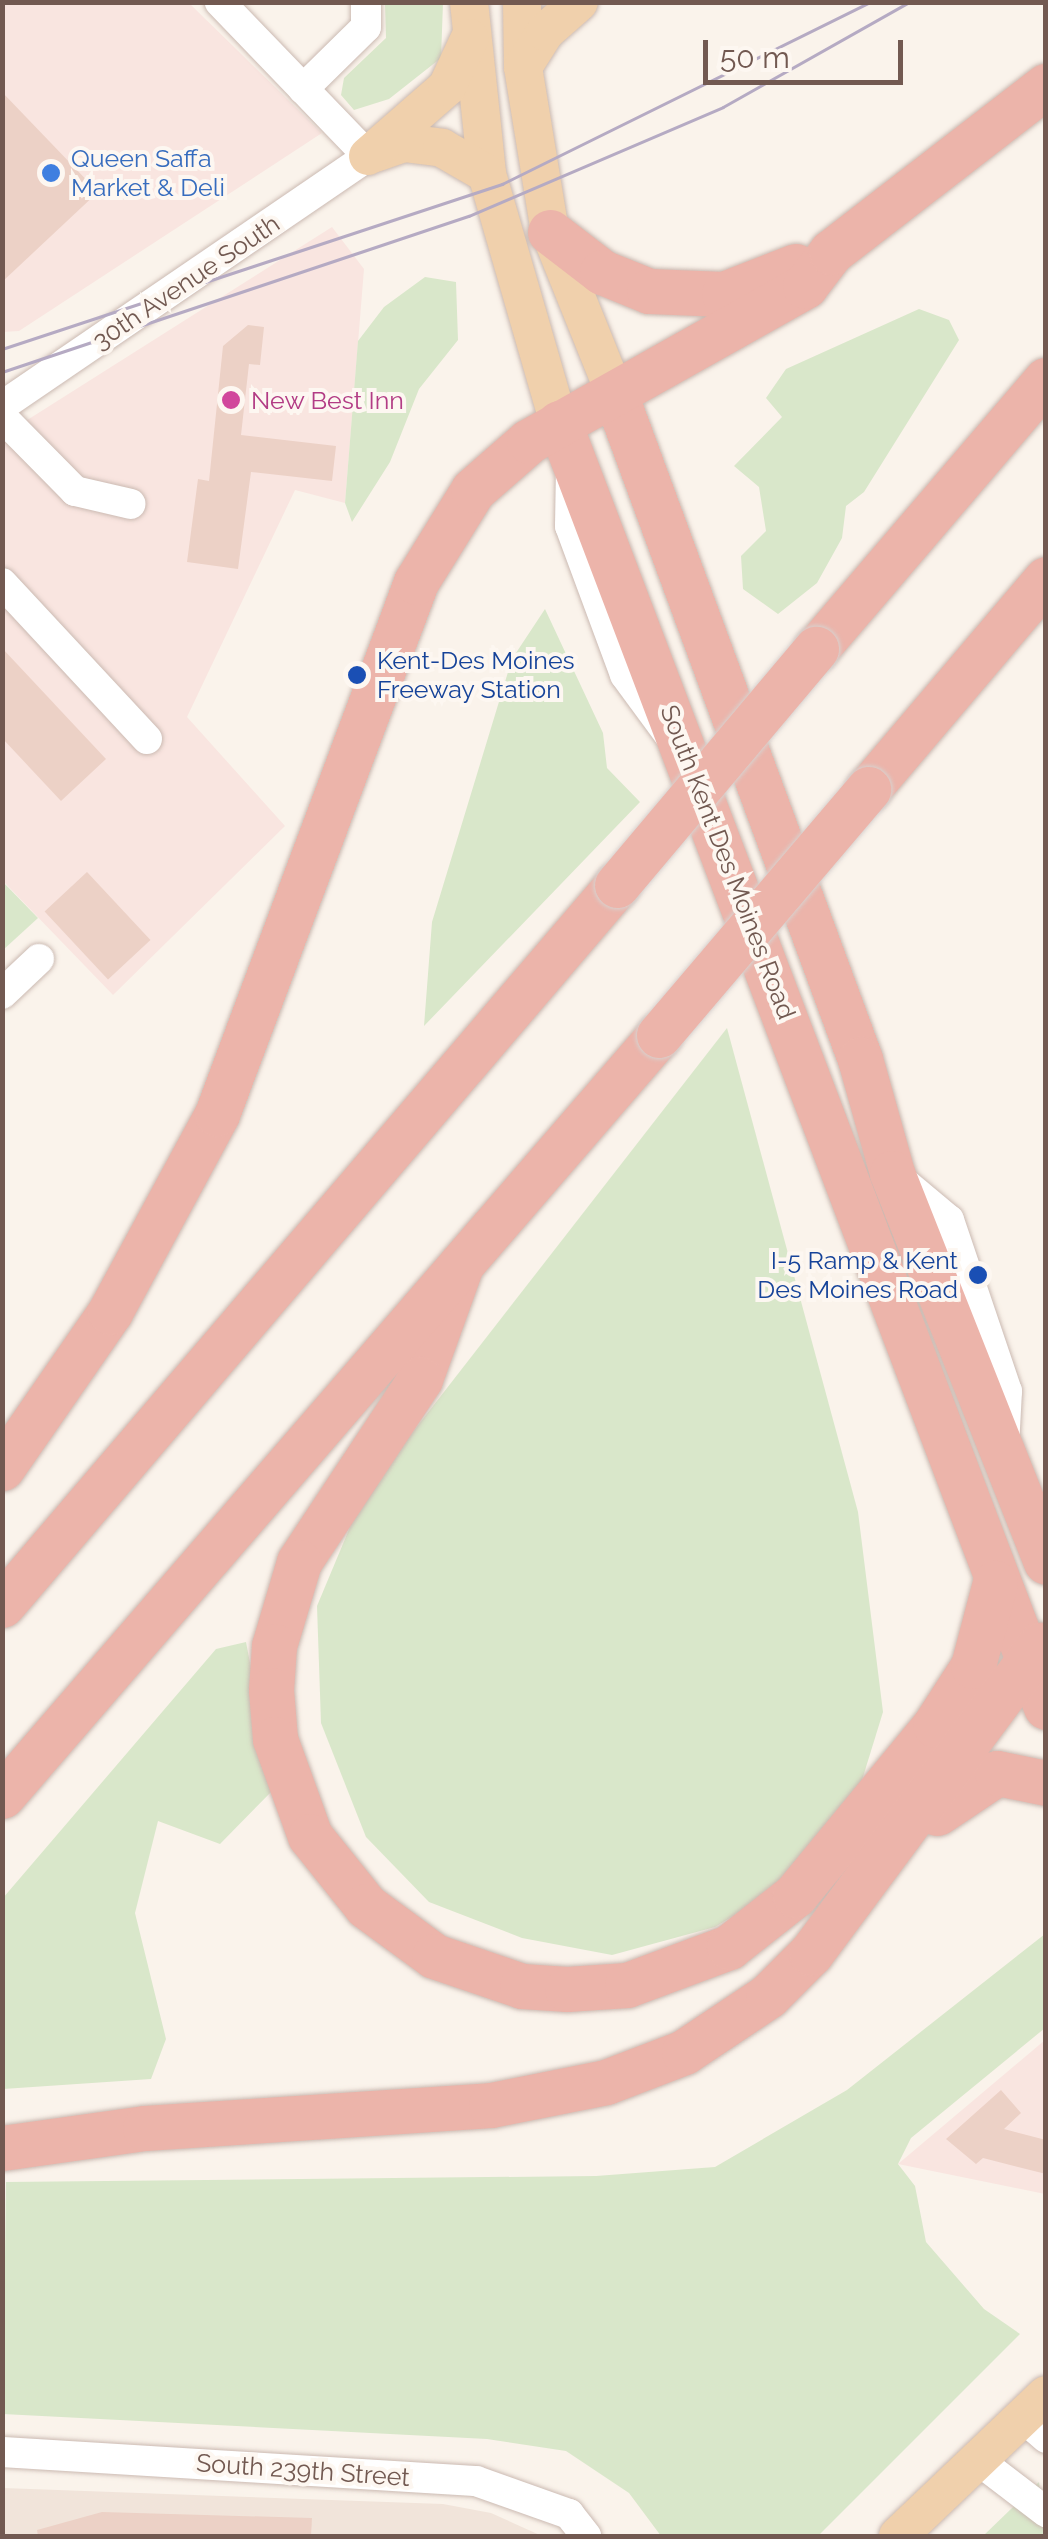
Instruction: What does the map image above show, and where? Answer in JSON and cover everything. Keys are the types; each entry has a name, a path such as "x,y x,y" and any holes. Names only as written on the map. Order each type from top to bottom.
{"highway":[{"path":"2,1468 110,1312 217,1114 440,534 473,490 566,442 615,394 804,286 831,252 1046,86"},
{"path":"550,232 602,272 692,296 724,294 831,252"},
{"path":"2,1605 1046,380"},
{"path":"615,394 849,1029 892,1173 1046,1562"},
{"name":"South Kent Des Moines Road","path":"566,442 690,758 995,1583 1036,1651 1046,1707"},
{"path":"2,1796 660,1035 1046,580"},
{"path":"461,1264 420,1379 299,1562 274,1646 271,1690 275,1739 310,1836 366,1906 434,1956 522,1986 567,1990 628,1984 729,1946 795,1895 935,1724 972,1666 995,1583"},
{"path":"2,2148 145,2128 450,2110 606,2082 684,2052 768,1996 890,1854 1036,1651"},
{"path":"890,1854 978,1779 1014,1773 1046,1783"}],"main road":[{"path":"522,2 523,67 550,232 615,394"},
{"path":"523,67 544,32 579,2"},
{"path":"368,156 446,87 470,19"},
{"name":"South Kent Des Moines Road","path":"470,19 487,174 566,442"},
{"path":"368,156 404,143 442,148 487,174"},
{"path":"898,2536 978,2460 1038,2416"}],"street":[{"path":"220,2 368,156"},
{"path":"303,88 366,27 366,2"},
{"name":"30th Avenue South","path":"2,406 368,156"},
{"path":"2,417 75,491 131,504"},
{"path":"2,583 148,740"},
{"path":"2,994 39,960"},
{"name":"South 239th Street","path":"2,2452 476,2481 570,2514 586,2536"},
{"path":"978,2460 1046,2512"}],"shaded area":[{"path":"3,3 189,3 322,133 19,331 3,332"},
{"path":"332,227 364,269 345,503 295,490 187,717 285,826 113,995 3,881 2,436"},
{"path":"1045,2040 1045,2194 898,2164"},
{"path":"3,2488 443,2504 491,2513 542,2536 3,2536"}],"green space":[{"path":"385,3 443,3 441,58 389,99 354,110 341,95 344,78 386,38"},
{"path":"425,277 456,282 458,340 419,389 390,462 352,522 345,503 358,341 384,307"},
{"path":"919,309 949,320 959,340 864,492 846,506 842,538 817,583 778,614 743,589 741,556 766,531 759,487 734,466 782,417 766,398 786,369"},
{"path":"545,609 603,733 607,768 640,802 424,1026 432,922 512,659"},
{"path":"2,881 38,918 3,950 2,950"},
{"path":"727,1028 858,1512 883,1712 854,1806 797,1877 715,1927 612,1955 522,1938 429,1902 366,1837 321,1723 317,1606 363,1496"},
{"path":"246,1642 274,1789 220,1844 158,1821 135,1913 166,2039 151,2079 3,2089 3,1898 216,1649"},
{"path":"1045,1934 1045,2028 911,2138 898,2164 915,2186 926,2242 984,2309 1020,2334 818,2536 661,2536 629,2493 566,2451 487,2439 3,2414 6,2182 596,2176 715,2167 847,2090"},
{"path":"1039,2482 1045,2536 983,2536"}],"building":[{"path":"2,92 98,192 2,282"},
{"name":"New Best Inn","path":"248,325 264,327 260,365 249,364 241,435 336,446 332,481 251,472 238,569 187,562 198,479 209,481 223,346"},
{"path":"2,648 106,759 61,801 2,738"},
{"path":"87,872 150,940 108,980 45,912"},
{"path":"1001,2090 1021,2113 1004,2129 1046,2140 1046,2174 983,2158 976,2164 946,2139"},
{"path":"102,2512 312,2518 311,2536 38,2536 37,2530"}],"tram line":[{"path":"2,349 502,184 870,2"},
{"path":"2,372 469,216 723,107 909,2"}],"place":[{"name":"Queen Saffa Market & Deli","path":"51,173"},
{"name":"New Best Inn","path":"231,400"},
{"name":"Kent-Des Moines Freeway Station","path":"357,675"},
{"name":"I-5 Ramp & Kent Des Moines Road","path":"978,1275"}]}
